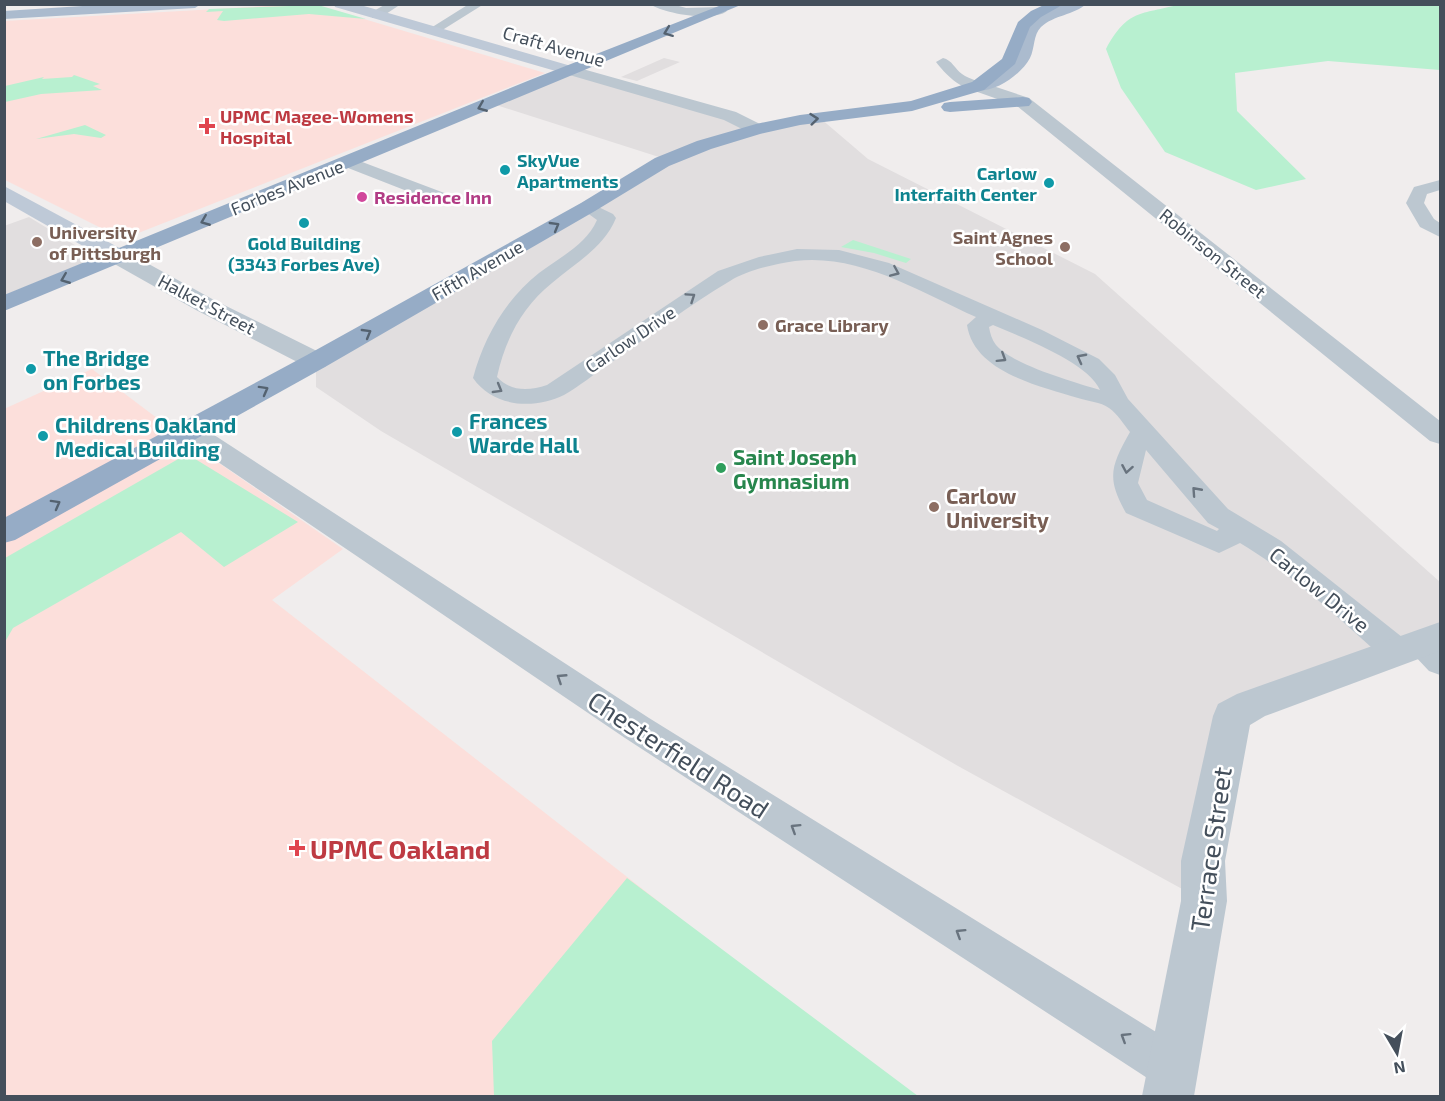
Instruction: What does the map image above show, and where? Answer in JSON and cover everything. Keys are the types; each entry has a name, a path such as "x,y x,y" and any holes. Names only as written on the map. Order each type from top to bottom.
{"highway":[{"name":"Forbes Avenue","path":"4,304 572,71 689,17 721,11 737,4"},
{"name":"Fifth Avenue","path":"4,532 316,362 588,207 662,162 704,145 756,129 800,120 885,111 933,101 978,86 1009,61 1023,25 1036,14 1058,4"},
{"path":"885,111 1023,102"}],"main road":[{"path":"4,15 195,4"},
{"name":"Craft Avenue","path":"340,4 572,71"},
{"name":"Fifth Avenue","path":"978,86 1000,79 1010,72 1023,57 1028,35 1036,24 1080,4"},
{"path":"1023,57 1023,102"},
{"name":"Halket Street","path":"4,192 119,257"}],"street":[{"path":"376,15 395,4"},
{"path":"432,31 478,4"},
{"path":"656,4 689,17"},
{"path":"943,62 958,78 978,86"},
{"name":"Craft Avenue","path":"572,71 730,116 756,129"},
{"name":"Robinson Street","path":"978,86 1023,102 1440,435"},
{"path":"349,162 441,198"},
{"path":"1440,185 1420,191 1415,203 1427,223 1440,231"},
{"name":"Carlow Drive","path":"588,207 602,213 607,218 604,226 592,241 542,280 508,321 487,367 485,378 493,388 515,397 536,397 555,390 725,275 741,268 780,258 827,255 865,262 901,275 991,318 1058,346 1091,364 1107,380 1117,402 1218,516 1229,537"},
{"name":"Halket Street","path":"119,257 205,305 316,362"},
{"path":"991,318 978,325 979,335 988,350 1010,364 1083,394 1117,402"},
{"name":"Chesterfield Road","path":"188,432 199,437 1171,1083"},
{"name":"Carlow Drive","path":"1143,432 1130,455 1125,483 1136,506 1229,537 1271,548 1303,572 1425,648"},
{"name":"Terrace Street","path":"1171,1083 1204,901 1203,861 1232,716 1251,705 1425,648"}],"shaded area":[{"name":"UPMC Magee-Womens Hospital","path":"317,5 545,73 123,239 5,180 4,21"},
{"path":"664,58 680,62 637,81 621,77"},
{"name":"Carlow University","path":"572,71 756,129 820,118 868,159 1095,274 1440,582 1440,635 1251,705 1204,901 958,766 381,431 316,387 316,361 659,157 490,103"},
{"name":"University of Pittsburgh","path":"29,217 96,258 5,295 4,226"},
{"name":"UPMC Oakland","path":"92,369 190,443 343,549 272,600 908,1096 5,1096 4,409"}],"green space":[{"path":"318,5 366,19 309,14 224,21 217,20 223,11 206,12 209,9"},
{"path":"1177,5 1440,5 1440,70 1328,61 1235,73 1237,111 1306,179 1256,190 1165,152 1121,88 1106,49 1113,37 1134,16"},
{"path":"74,75 100,84 93,86 102,90 41,94 5,102 5,86 44,77 42,79"},
{"path":"85,125 106,135 101,138 74,134 36,139"},
{"path":"853,240 911,259 906,263 874,253 841,247"},
{"path":"187,454 298,522 224,567 181,532 13,628 5,642 5,558"},
{"path":"627,878 918,1096 494,1096 492,1041"}],"place":[{"name":"UPMC Magee-Womens Hospital","path":"207,126"},
{"name":"SkyVue Apartments","path":"505,170"},
{"name":"Carlow Interfaith Center","path":"1049,183"},
{"name":"Residence Inn","path":"362,197"},
{"name":"Gold Building (3343 Forbes Ave)","path":"304,223"},
{"name":"University of Pittsburgh","path":"37,242"},
{"name":"Saint Agnes School","path":"1065,247"},
{"name":"Grace Library","path":"763,325"},
{"name":"The Bridge on Forbes","path":"31,369"},
{"name":"Frances Warde Hall","path":"457,432"},
{"name":"Childrens Oakland Medical Building","path":"43,436"},
{"name":"Saint Joseph Gymnasium","path":"721,468"},
{"name":"Carlow University","path":"934,507"},
{"name":"UPMC Oakland","path":"297,848"}]}
